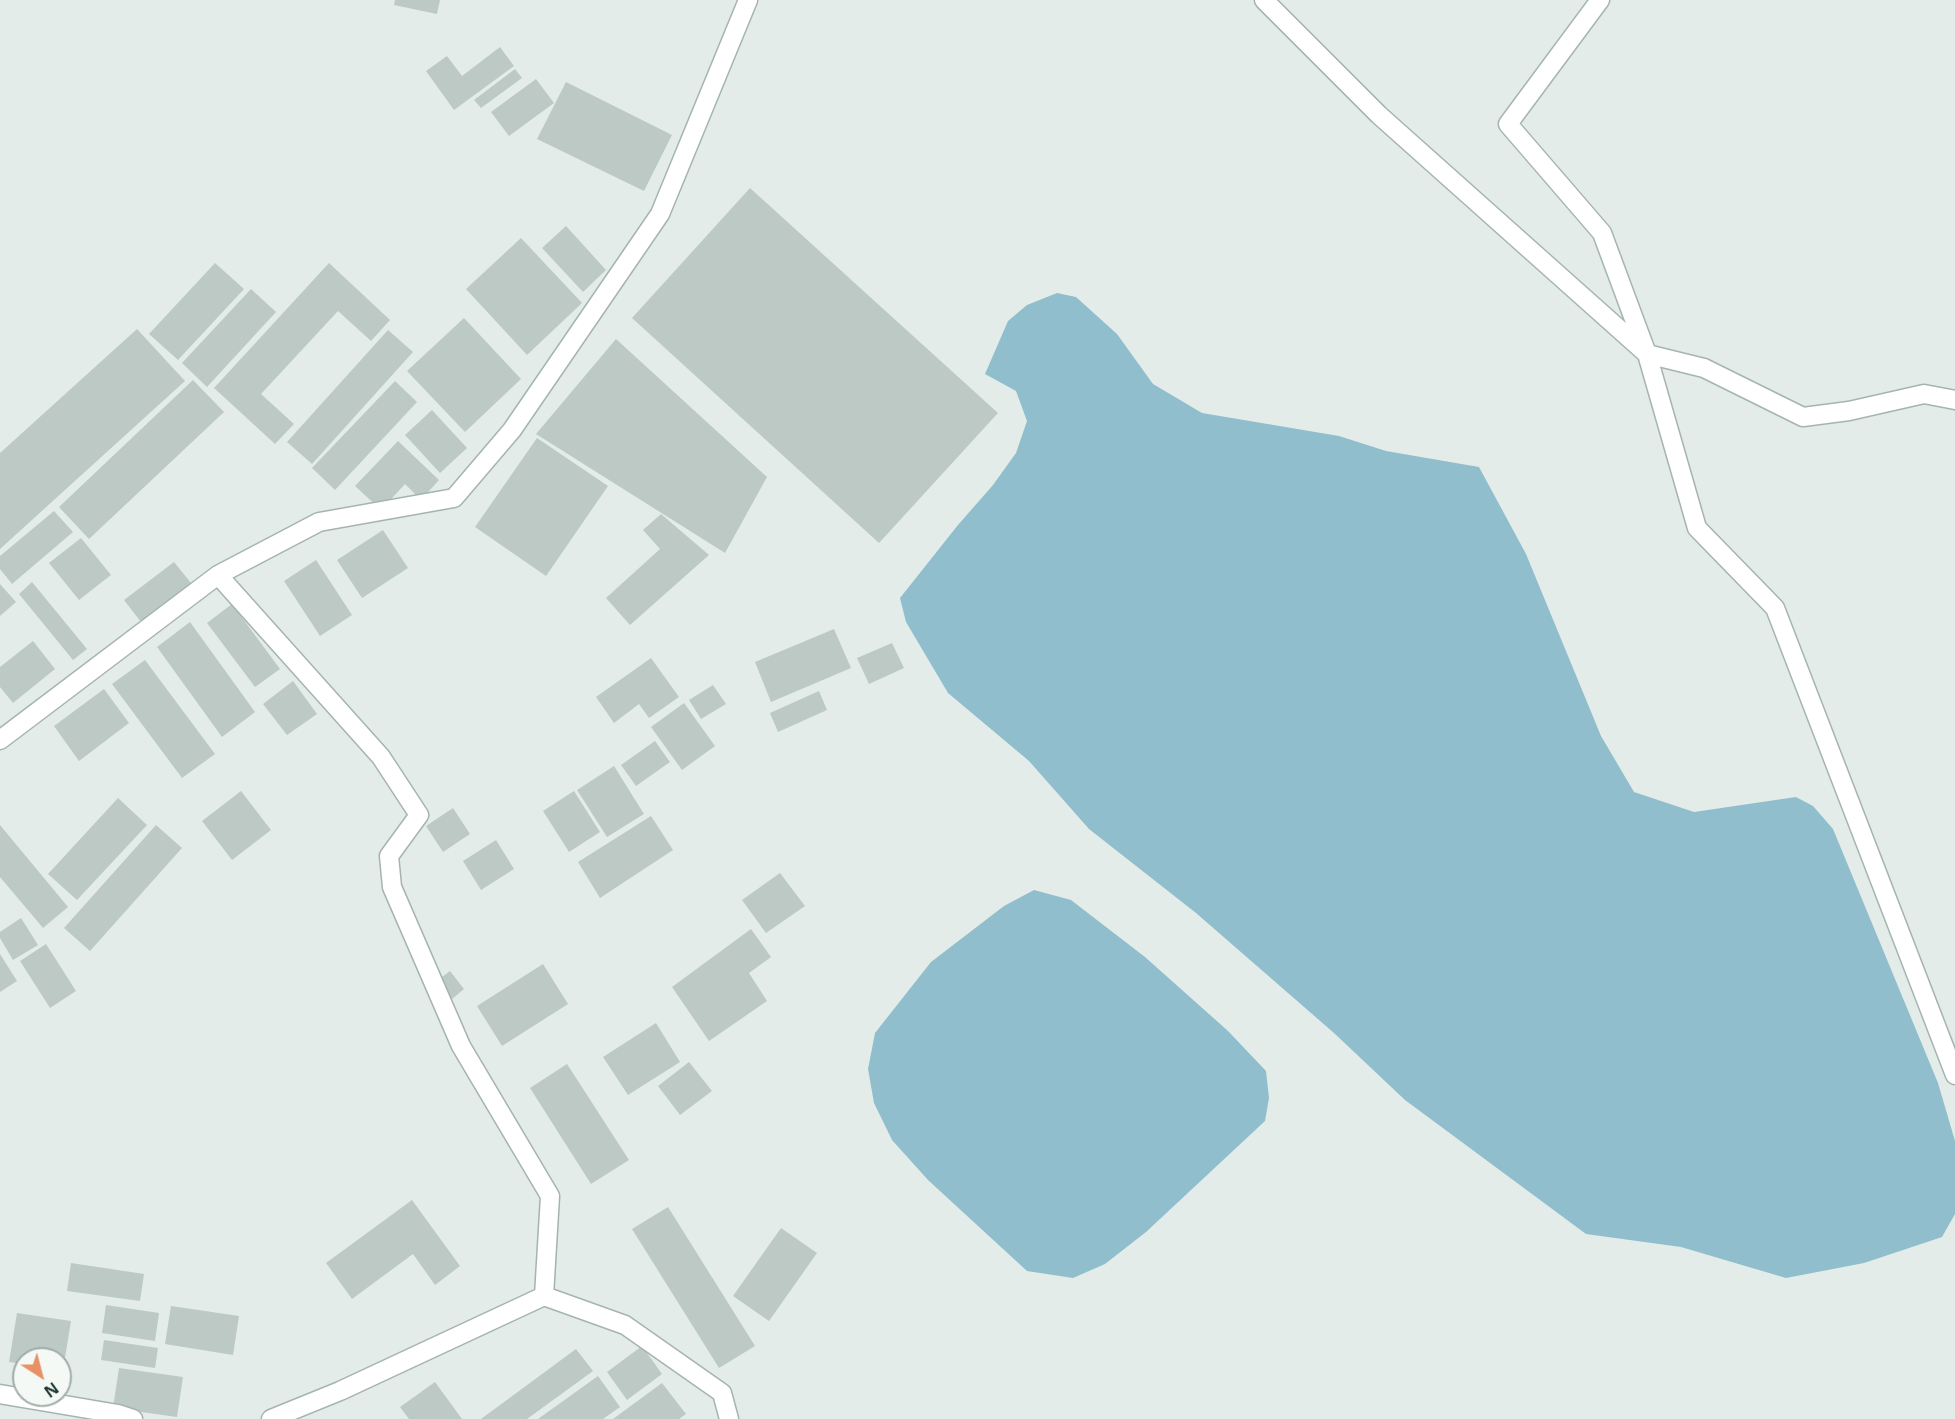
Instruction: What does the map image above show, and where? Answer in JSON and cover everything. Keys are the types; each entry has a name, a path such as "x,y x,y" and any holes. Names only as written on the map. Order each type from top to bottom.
{"street":[{"path":"0,740 218,575 319,522 454,498 512,430 660,214 748,0"},
{"path":"1264,0 1379,116 1647,354 1704,368 1803,417 1849,411 1924,394 1955,400"},
{"path":"1599,0 1508,124 1602,233 1647,354 1697,528 1775,608 1955,1075"},
{"path":"218,575 381,757 419,815 389,856 392,887 461,1046 550,1196 544,1296"},
{"path":"271,1419 340,1391 544,1296 625,1325 722,1393 729,1419"},
{"path":"0,1394 118,1414 134,1419"}],"water":[{"path":"1057,293 1076,297 1117,334 1153,384 1202,413 1339,436 1386,451 1479,467 1526,554 1601,736 1634,792 1694,812 1796,797 1813,806 1833,829 1938,1083 1955,1141 1955,1214 1942,1237 1864,1263 1786,1278 1681,1247 1586,1234 1405,1100 1334,1033 1196,913 1089,829 1029,761 948,693 906,622 900,598 993,485 1016,453 1027,421 1016,391 985,374 1008,321 1027,305"},
{"path":"1034,890 1071,900 1145,957 1228,1031 1266,1071 1269,1098 1265,1121 1146,1232 1105,1264 1073,1278 1027,1271 928,1180 892,1140 874,1103 868,1069 875,1033 931,962 1004,906"}],"building":[{"path":"395,0 440,0 437,14 394,5"},
{"path":"500,47 514,66 454,110 426,71 447,56 462,76"},
{"path":"515,69 522,78 481,108 474,100"},
{"path":"536,79 554,103 509,136 491,112"},
{"path":"566,82 672,135 644,191 537,139"},
{"path":"750,188 998,413 879,543 632,318"},
{"path":"566,226 606,270 583,292 542,248"},
{"path":"521,238 582,303 527,355 466,289"},
{"path":"215,263 244,289 178,360 149,334"},
{"path":"329,263 390,320 371,341 338,311 261,394 294,424 275,444 214,388"},
{"path":"251,289 276,312 207,387 182,363"},
{"path":"464,318 521,379 465,432 407,371"},
{"path":"137,329 185,381 0,549 0,453"},
{"path":"388,330 413,352 312,464 287,442"},
{"path":"616,339 767,477 725,553 536,434"},
{"path":"193,380 224,412 89,539 59,507"},
{"path":"395,381 417,402 335,490 312,468"},
{"path":"432,410 467,448 440,473 405,435"},
{"path":"537,438 608,486 546,576 475,527"},
{"path":"398,441 439,480 421,500 405,484 381,510 355,486"},
{"path":"54,511 73,532 12,584 0,569 0,556"},
{"path":"661,514 709,555 630,625 606,598 660,549 643,530"},
{"path":"383,530 408,568 362,598 337,560"},
{"path":"81,538 111,575 79,600 49,563"},
{"path":"316,560 352,615 320,636 284,581"},
{"path":"174,562 191,583 141,622 124,600"},
{"path":"32,582 87,649 73,660 19,594"},
{"path":"0,584 16,602 0,616"},
{"path":"232,604 280,669 255,687 207,623"},
{"path":"190,622 255,712 222,737 157,647"},
{"path":"834,629 851,668 771,702 755,662"},
{"path":"33,641 55,669 13,703 0,687 0,667"},
{"path":"892,643 904,668 869,684 857,658"},
{"path":"651,658 679,697 649,718 639,704 614,723 596,697"},
{"path":"145,660 215,754 182,778 112,684"},
{"path":"293,681 317,714 287,735 263,704"},
{"path":"713,685 726,704 701,719 689,700"},
{"path":"104,689 129,723 79,761 54,726"},
{"path":"819,691 827,710 778,732 770,713"},
{"path":"684,703 715,746 682,770 651,727"},
{"path":"655,741 670,762 636,786 621,765"},
{"path":"614,766 644,814 607,837 577,790"},
{"path":"241,791 271,830 232,860 202,821"},
{"path":"574,791 600,832 569,852 543,811"},
{"path":"118,798 147,825 77,900 48,874"},
{"path":"453,808 470,834 443,852 426,826"},
{"path":"651,816 673,850 600,898 578,862"},
{"path":"0,825 68,907 43,928 0,877"},
{"path":"156,825 182,848 90,951 64,928"},
{"path":"496,840 514,869 481,890 463,861"},
{"path":"780,873 805,906 766,933 742,900"},
{"path":"21,918 38,945 13,960 0,938 0,932"},
{"path":"751,929 771,957 749,973 767,1001 709,1041 672,987"},
{"path":"46,944 76,991 50,1008 20,961"},
{"path":"0,954 17,981 0,992"},
{"path":"543,964 568,1004 502,1046 477,1006"},
{"path":"450,971 464,989 452,999 438,980"},
{"path":"656,1023 680,1062 628,1095 603,1057"},
{"path":"689,1062 712,1091 680,1115 658,1086"},
{"path":"567,1064 629,1160 591,1184 530,1088"},
{"path":"412,1200 460,1266 435,1285 413,1254 352,1299 326,1263"},
{"path":"668,1207 755,1346 719,1368 632,1229"},
{"path":"781,1228 817,1253 769,1321 733,1296"},
{"path":"71,1263 144,1274 140,1301 67,1291"},
{"path":"106,1305 159,1313 155,1341 102,1333"},
{"path":"171,1306 239,1316 233,1355 165,1344"},
{"path":"17,1313 71,1321 67,1347 12,1347 12,1362 9,1362"},
{"path":"104,1340 158,1348 155,1368 101,1360"},
{"path":"642,1346 662,1374 627,1400 607,1372"},
{"path":"576,1349 593,1371 527,1419 481,1419"},
{"path":"119,1368 183,1377 177,1417 113,1408"},
{"path":"598,1376 620,1407 603,1419 538,1419"},
{"path":"435,1382 462,1419 409,1419 400,1407"},
{"path":"662,1383 686,1414 679,1419 613,1419"}]}
